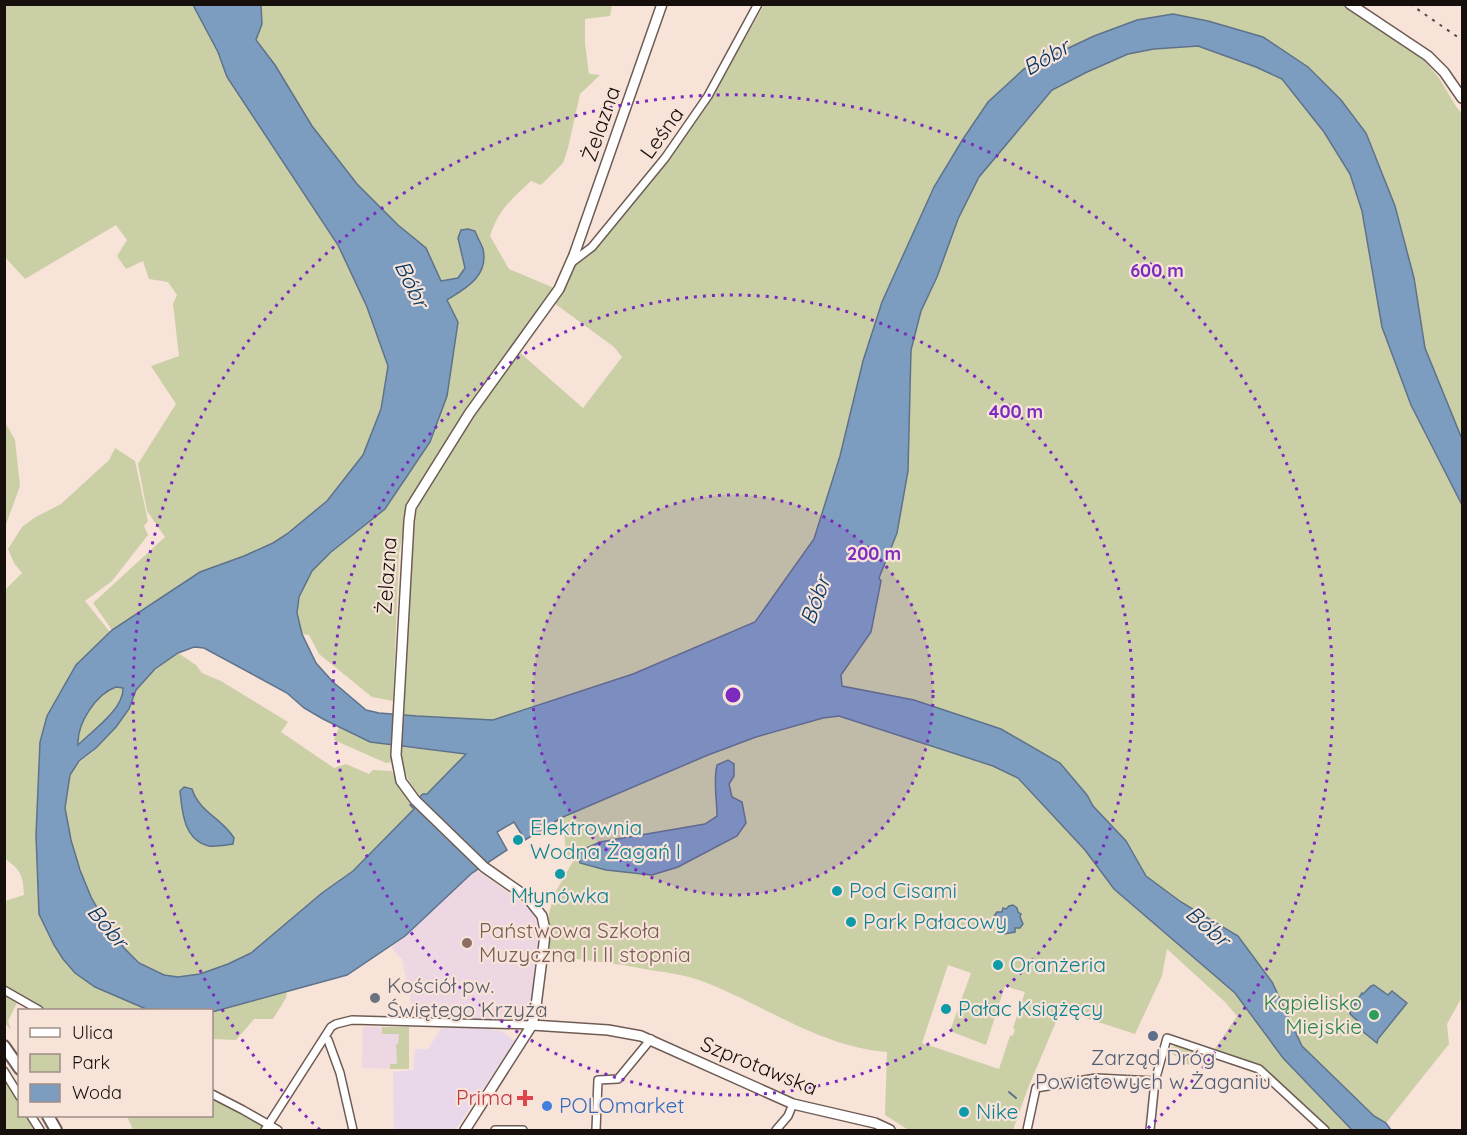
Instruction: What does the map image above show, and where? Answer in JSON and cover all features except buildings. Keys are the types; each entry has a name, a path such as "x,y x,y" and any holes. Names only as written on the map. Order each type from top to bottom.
{"main road":[{"path":"4,1046 18,1066"},
{"path":"49,1117 56,1131"}],"street":[{"name":"Żelazna","path":"465,1131 532,1025 537,1006 545,930 542,916 527,897 484,867 415,800 401,781 396,755 406,542 411,507 469,414 559,289 570,264 662,4"},
{"name":"Leśna","path":"570,264 592,247 665,158 708,96 758,4"},
{"path":"1350,4 1428,56 1444,72 1462,98"},
{"path":"4,990 36,1009"},
{"name":"Szprotawska","path":"268,1128 331,1028 336,1024 352,1020 532,1025 629,1033 651,1039 793,1104 875,1123 888,1130"},
{"path":"325,1038 328,1040 340,1073 353,1131"},
{"path":"1150,1131 1155,1081 1167,1038 1259,1069 1325,1131"},
{"path":"596,1131 598,1080 618,1079 651,1039"},
{"path":"4,1071 18,1094"},
{"path":"1027,1131 1036,1088 1096,1078 1155,1081"},
{"path":"213,1095 268,1128 278,1131"},
{"path":"776,1131 788,1116 793,1104"},
{"path":"32,1117 40,1131"},
{"path":"495,1130 523,1131"}],"shaded area":[{"name":"Państwowa Szkoła Muzyczna I i II stopnia","path":"476,870 526,905 533,914 537,924 538,939 531,1003 515,1022 414,1016 402,959 391,947"},
{"path":"363,1027 409,1027 409,1069 362,1068"},
{"path":"442,1027 492,1028 492,1030 501,1031 515,1041 455,1130 394,1130 393,1072 413,1070 415,1049 428,1049"}],"green space":[{"path":"5,5 193,5 218,52 227,77 338,245 367,307 388,366 381,409 363,455 327,501 273,543 200,572 112,630 93,603 165,537 147,511 138,464 176,404 151,366 179,356 173,304 177,295 168,282 149,279 143,261 126,269 117,256 127,240 116,225 25,279 5,257"},
{"path":"261,5 612,5 610,16 585,19 589,74 600,75 580,94 563,163 541,185 531,181 517,194 502,212 490,236 509,269 554,288 477,393 410,500 399,553 393,701 372,697 319,654 309,635 302,634 297,613 299,597 312,571 331,552 385,509 430,442 447,396 458,322 447,300 458,293 478,239 475,232 458,238 465,268 458,278 441,282 426,248 398,225 357,184 312,126 275,65 263,52 256,41 262,24"},
{"path":"764,5 1346,5 1425,61 1462,113 1462,439 1425,348 1414,278 1395,206 1366,133 1263,37 1208,21 1173,14 988,102 934,187 882,302 863,361 840,456 814,539 754,622 633,674 493,720 404,715 411,558 415,516 420,500 471,414 518,351 583,408 622,357 614,347 554,303 575,265 589,256 652,179 706,107"},
{"path":"1176,46 1198,46 1282,79 1324,132 1350,174 1362,211 1382,327 1411,405 1462,505 1462,997 1447,1024 1449,1044 1386,1123 1374,1116 1302,1046 1272,982 1181,902 1146,876 1126,841 1093,806 1087,795 1060,763 914,700 842,686 841,675 871,632 881,581 879,579 897,533 908,471 911,350 921,311 937,277 958,219 979,177 1052,90 1128,54"},
{"path":"5,422 15,440 20,486 5,527"},
{"path":"115,448 135,461 148,521 144,526 148,535 112,581 85,601 110,632 76,665 38,890 39,914 54,945 75,973 124,999 150,1009 44,1009 5,985 5,901 24,895 20,873 4,858 5,590 22,573 14,563 8,549 22,527 61,504 109,460"},
{"path":"178,653 196,665 202,673 221,681 288,722 281,732 334,768 346,764 369,774 373,770 392,771 397,784 415,809 362,863 256,948 220,968 200,975 179,977 156,972 135,958 116,938 99,913 85,885 75,857 65,808 71,772 97,748 113,729 128,709 141,684","holes":["195,799 212,817 223,824 184,820"]},
{"path":"116,687 123,688 119,704 106,720 78,746 81,728 89,710 101,696"},
{"name":"Park Pałacowy","path":"839,716 993,766 1018,778 1085,850 1114,889 1235,993 1283,1058 1352,1130 1328,1130 1260,1068 1214,1050 1237,1016 1225,1002 1167,949 1162,976 1135,1034 1061,1010 1013,1130 907,1129 885,1115 887,1052 863,1049 819,1035 734,995 689,977 611,963 546,956 549,913 555,893 573,861 566,856 563,817 708,755 756,737 823,718","holes":["948,965 971,973 950,1031 986,1045 1005,986 1025,992 1013,1028 1015,1029 1013,1035 1010,1036 999,1069 922,1043"]},
{"path":"339,727 357,737 391,746 392,762 386,763 334,740"},
{"path":"402,747 466,754 427,794 420,796 411,785 406,773"},
{"path":"287,992 286,998 273,1019 254,1019 236,1040 213,1039 213,1012"},
{"path":"4,994 17,1003 8,1021 11,1030 5,1023"},
{"path":"382,1027 409,1027 409,1069 390,1069 390,1064 397,1064 396,1044 398,1044 399,1034 382,1034"},
{"path":"1177,1046 1194,1052 1189,1065 1169,1052 1172,1047"},
{"path":"4,1077 18,1099 18,1117 29,1117 37,1130 5,1130"},
{"path":"213,1099 261,1124 262,1129 260,1130 133,1130 127,1117 213,1117"}],"water":[{"name":"Bóbr","path":"193,5 261,5 262,24 256,40 275,65 312,126 357,184 398,225 426,248 441,281 458,278 465,268 458,238 461,230 475,231 483,249 483,267 479,274 468,286 447,300 458,322 447,396 430,442 385,509 331,552 312,571 299,597 297,613 302,634 316,663 333,682 366,710 417,716 493,720 633,674 755,622 814,539 840,456 863,361 882,302 934,187 988,102 1024,69 1094,36 1137,20 1173,14 1208,21 1263,37 1308,67 1341,100 1366,133 1395,206 1414,278 1425,348 1462,439 1462,505 1411,405 1382,327 1362,211 1350,174 1324,132 1282,79 1256,67 1198,46 1154,49 1128,54 1052,90 979,177 958,219 937,277 921,311 911,350 908,471 897,533 879,578 881,581 871,632 841,675 842,686 914,700 1001,729 1060,763 1087,795 1093,806 1126,841 1146,876 1181,902 1238,936 1272,982 1302,1046 1391,1130 1352,1130 1283,1058 1235,993 1114,889 1085,850 1018,778 993,766 839,716 823,718 756,737 708,755 563,817 525,840 514,822 497,832 507,850 472,873 405,936 347,975 213,1012 213,1009 146,1009 95,987 75,973 54,945 39,914 36,835 40,742 47,716 76,665 112,630 200,572 273,543 327,501 363,455 381,409 388,366 367,307 338,245 227,77 218,52","holes":["194,647 204,648 287,693 304,708 323,719 370,742 466,754 427,794 423,794 410,805 414,809 353,871 322,893 251,953 200,974 178,977 164,975 139,963 124,948 106,923 91,897 80,870 65,808 70,775 79,761 96,748 116,727 129,709 136,690 155,669 178,653","116,687 123,688 122,696 113,712 78,745 81,728 89,710 101,696"]},
{"path":"728,760 734,764 734,776 729,784 732,797 742,802 746,823 737,836 678,867 652,875 606,870 580,863 579,856 582,848 600,842 705,824 717,816 715,784 717,765"},
{"path":"184,787 192,789 205,810 229,831 234,838 233,844 209,846 194,838 183,816 180,791"},
{"path":"1013,905 1021,914 1023,924 1020,928 1015,928 1015,932 1004,934 997,926 998,923 994,916 997,912 1002,912 1003,908 1006,909"},
{"name":"Kąpielisko Miejskie","path":"1374,985 1388,995 1392,991 1407,1003 1377,1043 1361,1030 1363,1026 1350,1014 1362,993"}],"waterway":[{"path":"1009,1092 1016,1098"}],"railway":[{"path":"1410,4 1462,40"}],"place":[{"name":"Elektrownia Wodna Żagań I","path":"518,840"},
{"name":"Młynówka","path":"560,874"},
{"name":"Pod Cisami","path":"837,891"},
{"name":"Park Pałacowy","path":"851,922"},
{"name":"Państwowa Szkoła Muzyczna I i II stopnia","path":"467,943"},
{"name":"Oranżeria","path":"998,965"},
{"name":"Kościół pw. Świętego Krzyża","path":"375,998"},
{"name":"Pałac Książęcy","path":"946,1009"},
{"name":"Kąpielisko Miejskie","path":"1374,1015"},
{"name":"Zarząd Dróg Powiatowych w Żaganiu","path":"1153,1036"},
{"name":"Prima","path":"525,1098"},
{"name":"POLOmarket","path":"547,1106"},
{"name":"Nike","path":"964,1112"}]}
